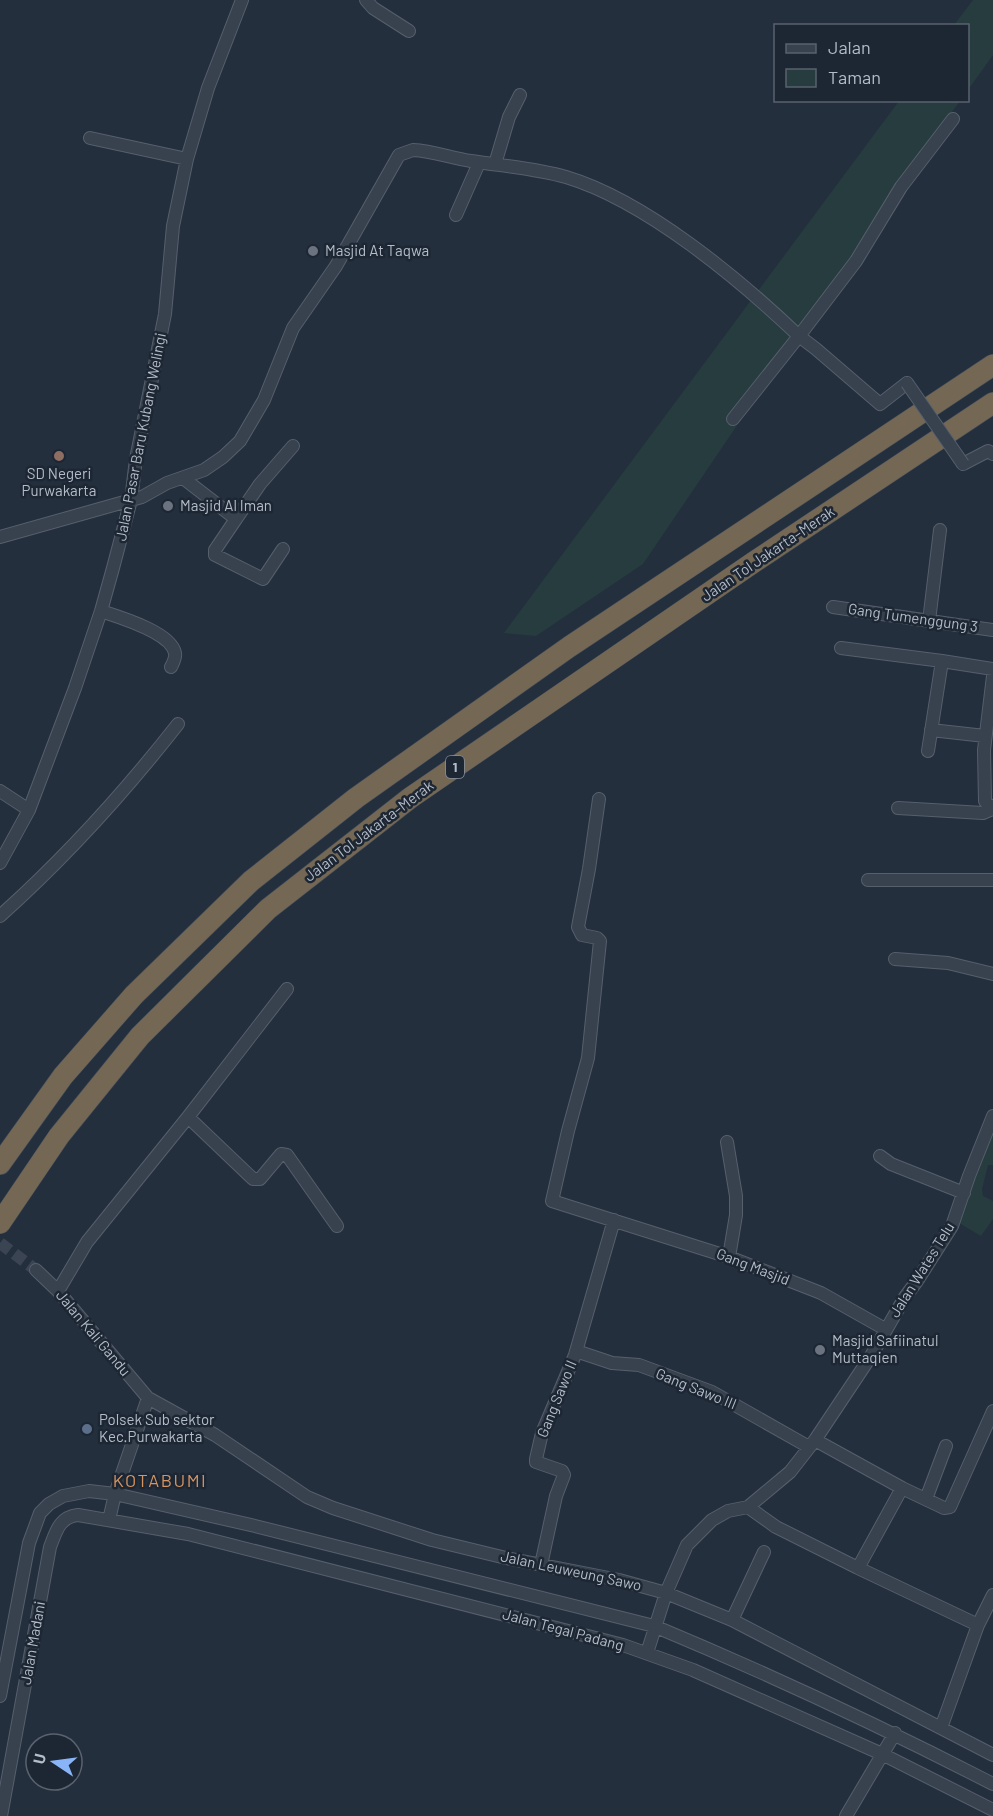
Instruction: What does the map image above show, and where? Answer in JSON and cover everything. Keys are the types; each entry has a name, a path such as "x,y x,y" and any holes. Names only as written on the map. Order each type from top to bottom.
{"highway":[{"name":"1","path":"0,1164 63,1076 134,995 251,881 356,798 569,647 993,365"},
{"name":"Jalan Tol Jakarta–Merak","path":"0,1223 59,1136 140,1036 268,909 410,798 754,562 993,403"}],"street":[{"name":"Jalan Pasar Baru Kubang Welingi","path":"0,863 29,810 101,611 131,500 136,459 165,314 173,226 187,159 208,88 242,0"},
{"path":"366,0 373,8 409,32"},
{"path":"495,164 509,117 520,95"},
{"path":"733,419 856,261 902,187 953,119"},
{"path":"90,138 187,159"},
{"path":"0,537 142,497 167,483 204,470 223,457 240,441 264,400 293,328 336,266 399,155 413,150 565,177 598,189 644,213 721,269 880,405 907,383 963,464 990,452"},
{"path":"456,215 479,163"},
{"path":"283,549 262,579 215,555 215,550 261,484 293,446"},
{"path":"183,478 236,519"},
{"path":"929,621 940,530"},
{"name":"Gang Tumenggung 3","path":"833,607 993,630"},
{"path":"101,611 132,622 168,642 175,657 171,667"},
{"path":"841,648 993,669"},
{"path":"928,751 942,662"},
{"path":"898,808 983,813 990,810 992,806 985,801 985,736 993,676"},
{"path":"0,916 85,834 133,782 178,724"},
{"path":"931,730 985,736"},
{"path":"0,790 29,810"},
{"name":"Gang Masjid","path":"599,799 590,869 578,927 582,934 600,941 592,1029 586,1067 552,1201 729,1257 820,1293 885,1329"},
{"path":"868,880 993,880"},
{"path":"895,959 948,963 993,974"},
{"path":"58,1291 87,1242 188,1118 287,989"},
{"name":"Jalan Wates Telu","path":"647,1653 654,1626 682,1554 697,1533 712,1520 728,1511 748,1507 790,1472 871,1356 885,1329 952,1226 993,1116"},
{"path":"188,1118 253,1179 260,1179 281,1154 287,1155 338,1226"},
{"path":"727,1142 736,1196 736,1215 729,1257"},
{"path":"880,1156 891,1164 963,1193"},
{"path":"576,1352 614,1220"},
{"name":"Jalan Kali Gandu","path":"36,1270 58,1291 148,1398"},
{"name":"Gang Sawo III","path":"576,1352 612,1363 639,1365 712,1392 944,1508 950,1507 993,1410"},
{"name":"Gang Sawo II","path":"541,1565 556,1496 564,1475 562,1471 536,1462 536,1459 542,1432 576,1352"},
{"path":"63,1496 70,1516 110,1520 115,1494 148,1398"},
{"name":"Jalan Leuweung Sawo","path":"148,1398 215,1435 307,1497 324,1505 432,1540 619,1580 666,1593 732,1620 993,1755"},
{"path":"926,1499 946,1446"},
{"path":"858,1568 902,1488"},
{"name":"Jalan Madani","path":"0,1696 28,1543 40,1513 49,1504 63,1496 89,1491 115,1494"},
{"name":"Jalan Tegal Padang","path":"115,1494 255,1526 654,1626 896,1734 993,1784"},
{"path":"748,1507 776,1527 978,1625"},
{"path":"188,1533 192,1512"},
{"name":"Jalan Madani","path":"1,1816 50,1547 59,1525 70,1516"},
{"name":"Jalan Tegal Padang","path":"110,1520 188,1533 647,1653 693,1670 882,1754 993,1810"},
{"path":"732,1620 764,1551"},
{"path":"941,1728 978,1625 993,1595"},
{"path":"846,1816 896,1734"}],"green space":[{"path":"973,0 993,0 993,55 969,89 969,24 955,24"},
{"path":"898,102 959,102 931,140 643,564 536,636 504,633"},
{"path":"993,1125 993,1165 988,1165 982,1189 983,1196 993,1201 993,1219 981,1236 959,1223"}],"tunnel":[{"path":"0,1243 36,1270"}],"place":[{"name":"Masjid At Taqwa","path":"313,251"},
{"name":"SD Negeri Purwakarta","path":"59,456"},
{"name":"Masjid Al Iman","path":"168,506"},
{"name":"Masjid Safiinatul Muttaqien","path":"820,1350"},
{"name":"Polsek Sub sektor Kec.Purwakarta","path":"87,1429"}],"district":[{"name":"KOTABUMI","path":"160,1481"}]}
